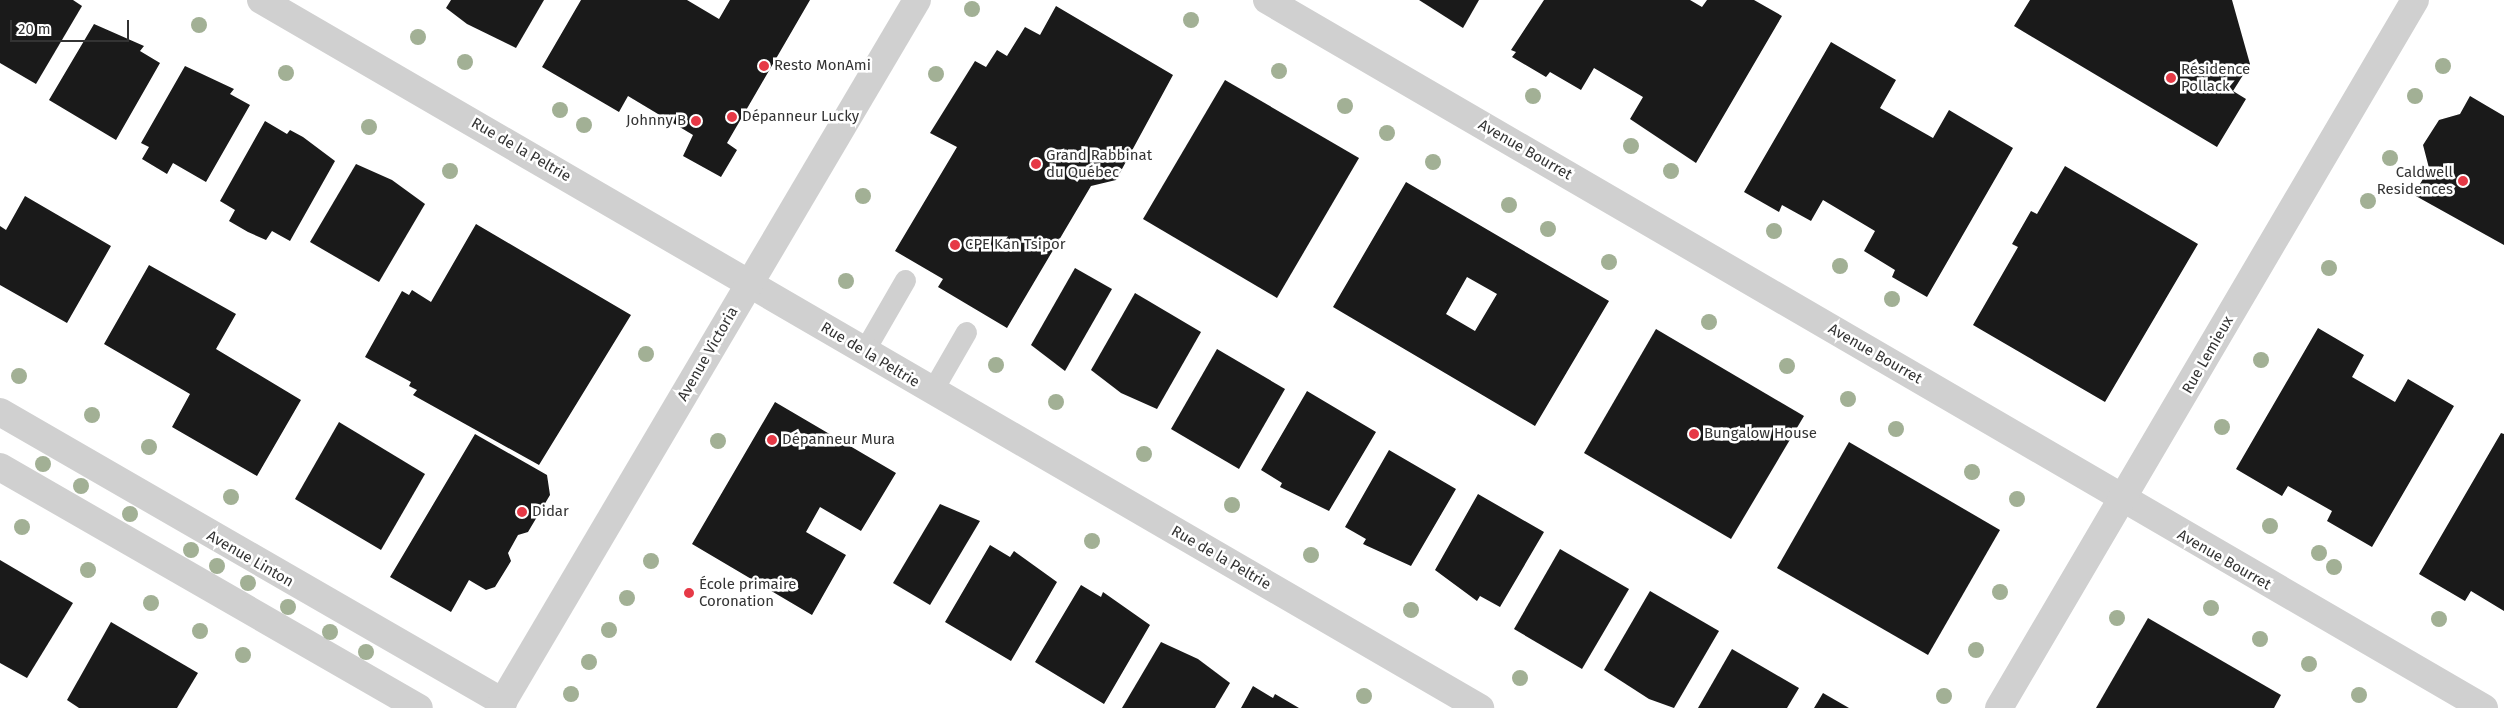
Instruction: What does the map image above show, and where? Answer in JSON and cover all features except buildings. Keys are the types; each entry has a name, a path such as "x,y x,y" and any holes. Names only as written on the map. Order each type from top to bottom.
{"street":[{"name":"Rue de la Peltrie","path":"261,0 1480,708"},
{"name":"Avenue Victoria","path":"501,705 916,0"},
{"name":"Avenue Bourret","path":"1267,0 2123,500 2484,708"},
{"name":"Rue Lemieux","path":"1999,708 2123,500 2415,0"},
{"name":"Avenue Linton","path":"0,412 501,705"},
{"path":"0,468 419,708"}],"lane":[{"path":"864,351 905,280"},
{"path":"932,391 966,332"}],"place":[{"name":"Resto MonAmi","path":"764,66"},
{"name":"Résidence Pollack","path":"2171,78"},
{"name":"Dépanneur Lucky","path":"732,117"},
{"name":"Johnny B","path":"696,121"},
{"name":"Grand Rabbinat du Québec","path":"1036,164"},
{"name":"Caldwell Residences","path":"2463,181"},
{"name":"CPE Kan Tsipor","path":"955,245"},
{"name":"Bungalow House","path":"1694,434"},
{"name":"Dépanneur Mura","path":"772,440"},
{"name":"Didar","path":"522,512"},
{"name":"École primaire Coronation","path":"689,593"}]}
